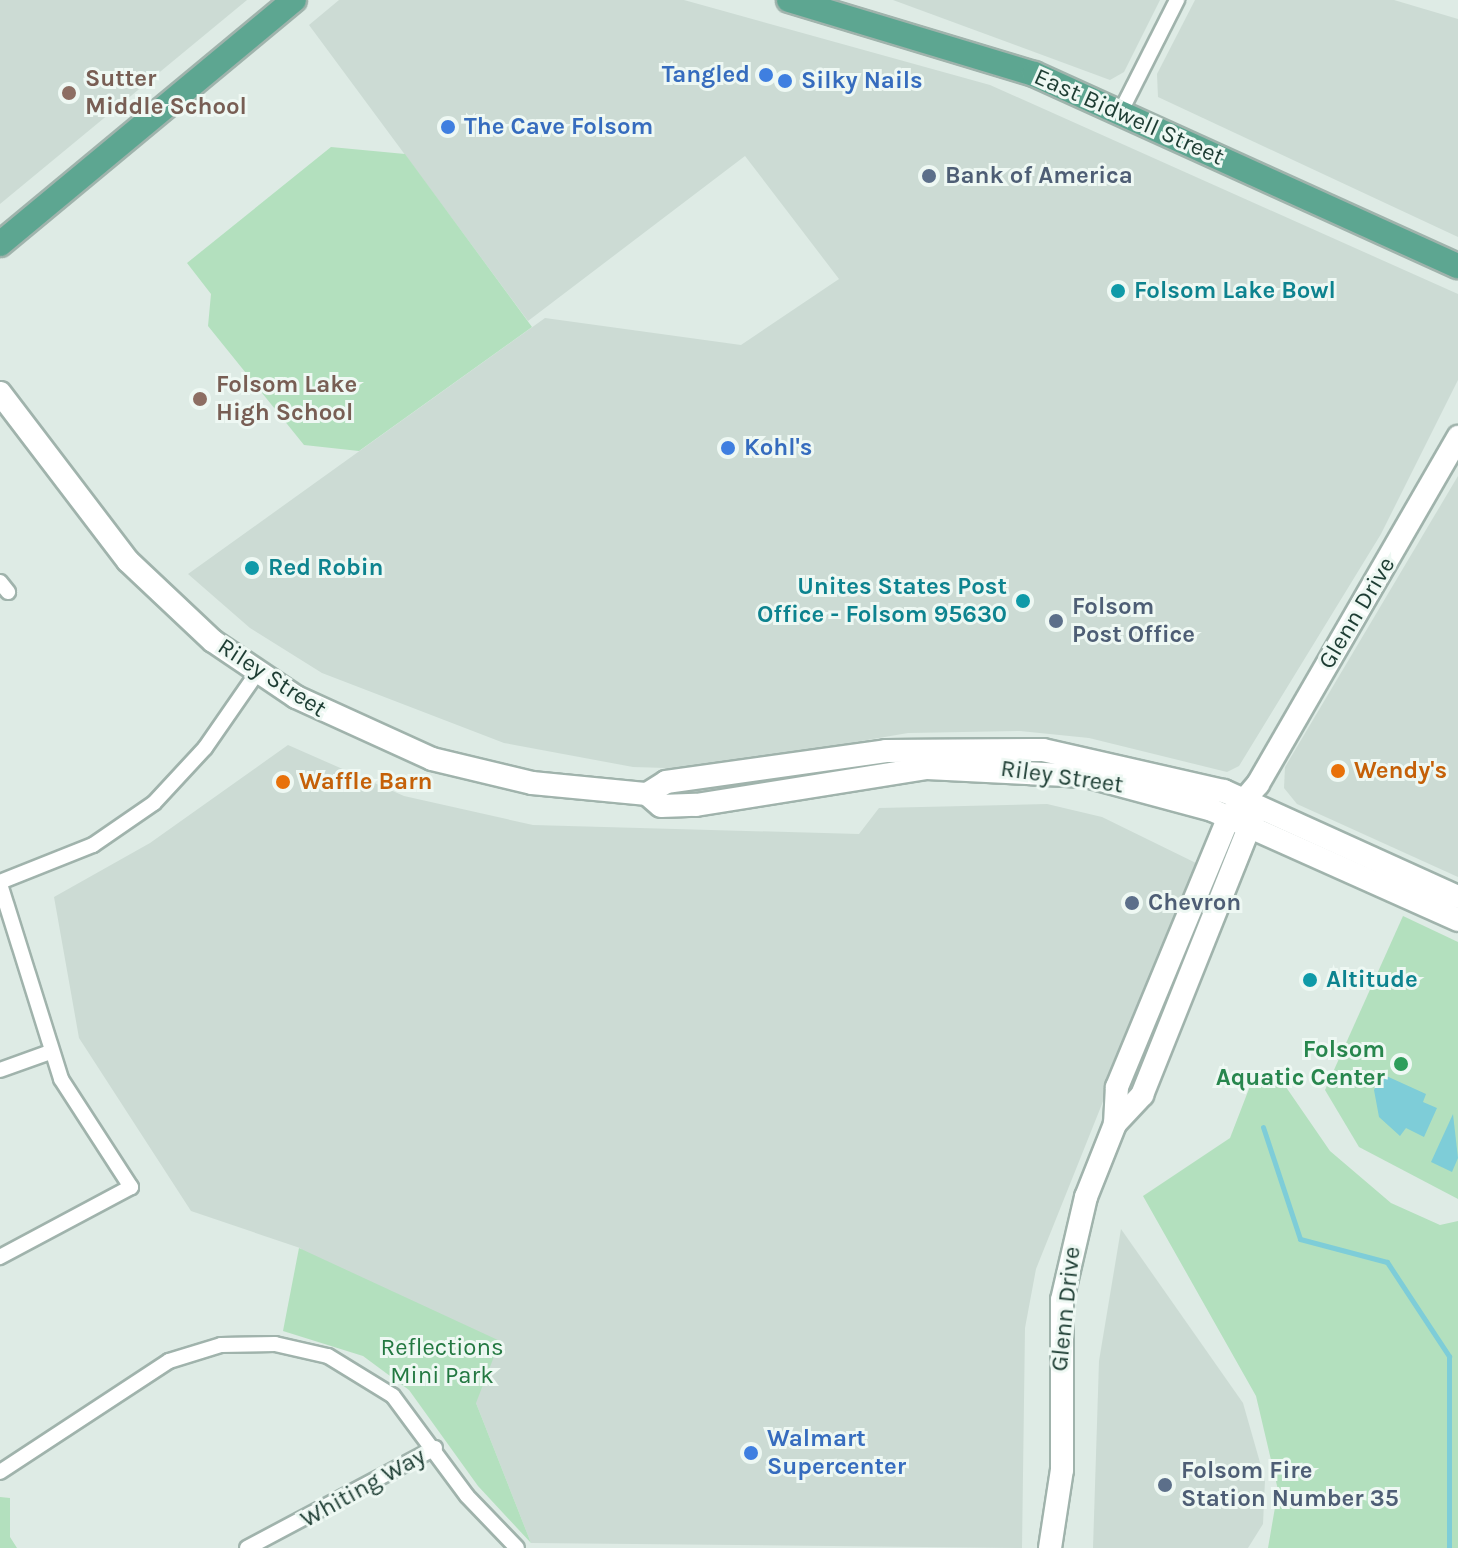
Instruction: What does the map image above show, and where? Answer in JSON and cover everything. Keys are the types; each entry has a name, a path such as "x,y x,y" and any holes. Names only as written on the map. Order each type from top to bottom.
{"main road":[{"path":"1,240 294,0"},
{"name":"East Bidwell Street","path":"789,0 845,8 996,60 1458,266"},
{"name":"Riley Street","path":"0,393 128,561 257,673 339,720 432,759 532,783 647,794 661,806 696,805 889,772 1001,767 1148,790 1245,809 1458,920"},
{"name":"Glenn Drive","path":"1050,1548 1062,1470 1058,1343 1067,1272 1115,1124 1117,1087 1245,809 1458,437"},
{"name":"Riley Street","path":"647,794 666,782 926,747 1020,748 1121,762 1245,809 1458,897"},
{"path":"696,805 710,792 791,781 817,763"},
{"name":"Glenn Drive","path":"1115,1124 1142,1095 1245,809"},
{"path":"1142,1095 1138,1069 1154,1026 1151,1009"}],"street":[{"path":"1120,113 1177,0"},
{"path":"0,1257 131,1187 75,1105 50,1052 0,883 93,845 154,803 205,748 257,673"},
{"path":"0,1070 50,1052"},
{"path":"0,1472 150,1371 243,1343 297,1347 349,1365 393,1396 435,1448 467,1496 517,1548"},
{"name":"Whiting Way","path":"247,1548 435,1448"}],"shaded area":[{"name":"Sutter Middle School","path":"0,0 247,0 0,204"},
{"path":"339,0 684,0 990,85 1458,294 1458,380 1381,534 1239,766 1227,772 1089,738 1020,731 908,733 698,769 633,767 504,743 322,673 250,628 188,574 545,318 741,345 839,279 745,156 528,321 309,25"},
{"path":"893,0 1160,0 1124,72 1110,80"},
{"path":"1195,0 1394,0 1458,19 1458,237 1158,97 1157,74"},
{"path":"1458,476 1458,877 1297,804 1284,788 1285,767"},
{"path":"288,745 404,796 533,825 859,834 879,808 1047,804 1102,817 1198,864 1036,1269 1025,1328 1022,1548 531,1543 476,1403 300,1248 191,1211 79,1038 54,897 150,843"},
{"path":"1121,1229 1243,1403 1265,1480 1263,1524 1248,1548 1093,1548 1099,1361"}],"green space":[{"path":"331,147 405,154 532,327 359,451 304,445 208,326 211,294 187,263"},
{"name":"Folsom Aquatic Center","path":"1403,916 1458,942 1458,1199 1359,1147 1325,1090"},
{"path":"1277,1074 1330,1151 1391,1203 1440,1225 1458,1221 1458,1548 1268,1548 1278,1490 1256,1396 1143,1196 1230,1138 1252,1081"},
{"name":"Reflections Mini Park","path":"299,1248 500,1341 476,1403 531,1543 478,1486 409,1390 363,1356 283,1331"},
{"path":"0,1497 10,1498 10,1537 17,1548 0,1548"}],"water":[{"path":"1382,1074 1426,1094 1423,1102 1437,1108 1424,1137 1406,1128 1400,1136 1379,1117 1374,1090"},
{"path":"1453,1114 1458,1158 1452,1172 1431,1162"}],"waterway":[{"path":"1263,1127 1300,1239 1387,1262 1449,1356 1449,1548"}],"place":[{"name":"Tangled","path":"766,75"},
{"name":"Silky Nails","path":"785,81"},
{"name":"Sutter Middle School","path":"69,93"},
{"name":"The Cave Folsom","path":"448,127"},
{"name":"Bank of America","path":"929,176"},
{"name":"Folsom Lake Bowl","path":"1118,291"},
{"name":"Folsom Lake High School","path":"200,399"},
{"name":"Kohl's","path":"728,448"},
{"name":"Red Robin","path":"252,568"},
{"name":"Unites States Post Office - Folsom 95630","path":"1023,601"},
{"name":"Folsom Post Office","path":"1056,621"},
{"name":"Wendy's","path":"1338,771"},
{"name":"Waffle Barn","path":"283,782"},
{"name":"Chevron","path":"1132,903"},
{"name":"Altitude","path":"1310,980"},
{"name":"Folsom Aquatic Center","path":"1401,1064"},
{"name":"Walmart Supercenter","path":"751,1453"},
{"name":"Folsom Fire Station Number 35","path":"1165,1485"}]}
